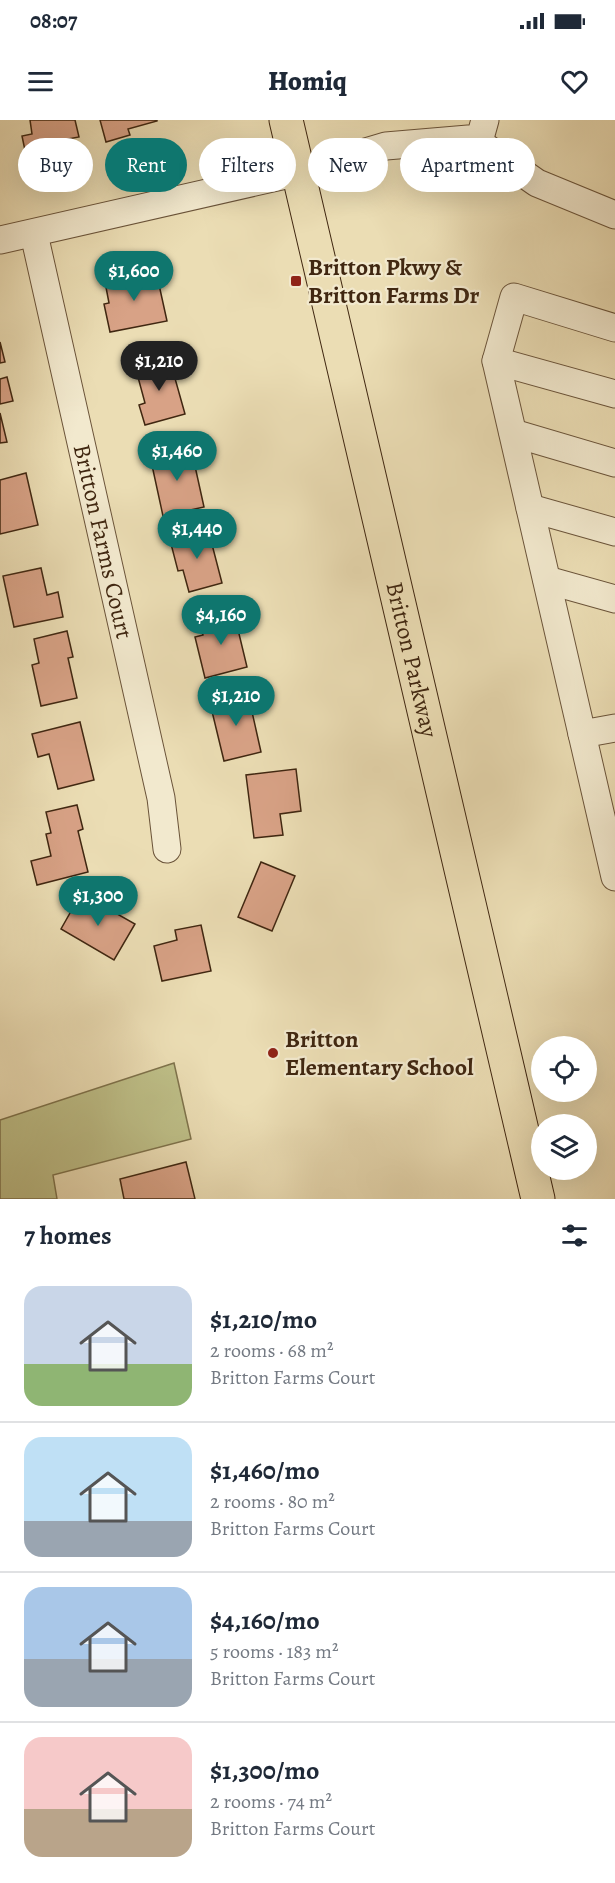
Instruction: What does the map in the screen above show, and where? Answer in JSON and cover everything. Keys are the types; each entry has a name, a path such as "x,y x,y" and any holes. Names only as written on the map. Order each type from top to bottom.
{"main road":[{"name":"Britton Parkway","path":"286,120 538,1199"}],"street":[{"path":"0,240 298,172 386,146 479,130 537,183 615,214"},
{"name":"Britton Farms Court","path":"34,234 161,798 166,849"},
{"path":"614,864 607,804 582,734 496,361 514,297 615,328"},
{"path":"496,361 615,394"},
{"path":"513,433 615,463"},
{"path":"530,508 615,532"},
{"path":"547,580 615,599"},
{"path":"582,734 615,728"}],"green space":[{"path":"174,1063 191,1139 53,1175 57,1199 0,1199 0,1120"}],"building":[{"path":"30,120 75,120 79,137 22,138 22,136 32,134"},
{"path":"100,120 157,120 128,129 130,135 105,138"},
{"path":"156,271 167,321 110,332 104,304 109,303 105,282"},
{"path":"0,342 5,362 0,363"},
{"path":"169,357 185,414 145,425 139,405 145,403 135,366"},
{"path":"7,377 13,401 0,404 0,379"},
{"path":"0,413 7,442 0,443"},
{"path":"191,448 204,507 163,516 150,456"},
{"path":"26,473 38,525 0,534 0,480"},
{"path":"208,529 222,583 189,592 183,570 178,571 170,540"},
{"path":"41,568 47,595 58,592 63,617 14,627 3,576"},
{"path":"234,613 247,667 205,678 195,637 203,635 200,622"},
{"path":"67,631 73,657 68,658 77,698 41,706 32,665 39,663 34,639"},
{"path":"248,694 261,752 224,761 210,703"},
{"path":"80,722 94,780 58,789 49,754 38,757 32,734"},
{"path":"296,769 301,811 280,814 283,835 254,838 246,775"},
{"path":"77,805 83,829 78,831 88,872 37,885 31,861 51,856 46,834 51,833 46,812"},
{"path":"261,862 295,876 272,931 238,917"},
{"path":"78,899 88,905 91,899 135,924 114,960 61,929"},
{"path":"201,925 211,971 162,981 154,946 177,940 175,930"},
{"path":"186,1162 195,1199 124,1199 120,1179"}],"place":[{"name":"Britton Pkwy & Britton Farms Dr","path":"296,281"},
{"name":"Britton Elementary School","path":"273,1053"}]}
